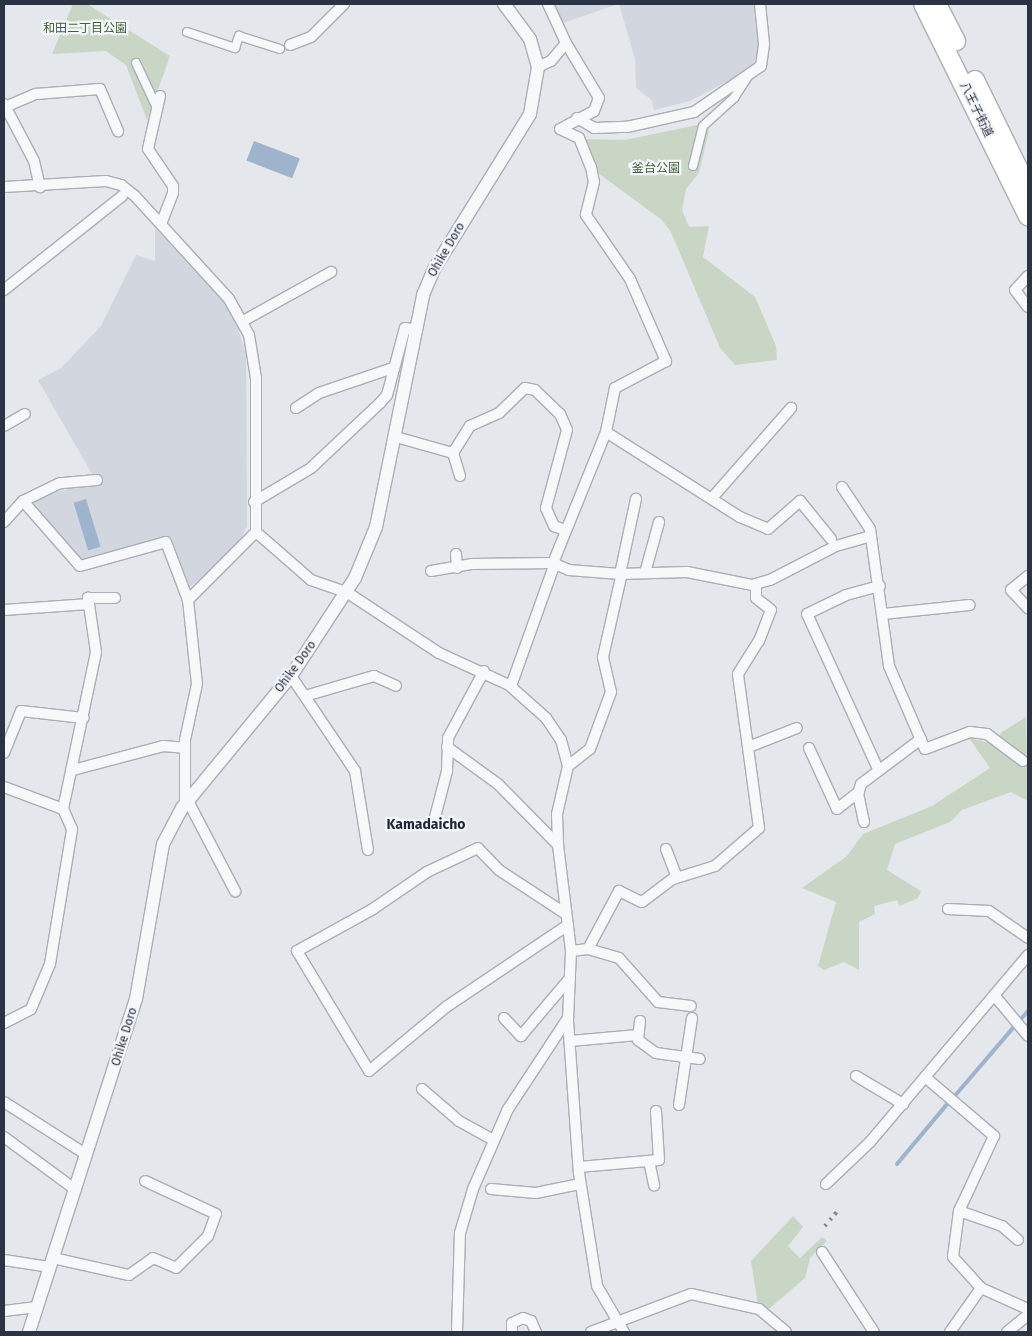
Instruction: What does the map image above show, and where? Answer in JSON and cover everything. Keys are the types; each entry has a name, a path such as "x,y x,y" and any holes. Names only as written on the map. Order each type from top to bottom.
{"highway":[{"name":"八王子街道","path":"923,4 1028,216"},
{"name":"八王子街道","path":"937,4 1028,188"}],"street":[{"path":"290,44 311,37 344,4"},
{"name":"Ohike Doro","path":"29,1332 136,999 163,844 186,803 291,676 348,593 376,527 417,330 434,269 530,114 538,67 530,40 504,4"},
{"path":"511,686 564,530 606,432 615,388 666,361 630,279 586,215 594,182 591,167 579,138 560,129 577,118 594,111 599,98 566,44 548,4"},
{"path":"577,118 594,128 667,119 694,112 747,78 761,66 764,44 760,4"},
{"path":"186,32 235,48 239,36 280,49"},
{"path":"538,67 551,61 566,44"},
{"path":"136,63 157,108"},
{"path":"694,166 703,126 734,98 747,78"},
{"path":"40,187 34,161 4,106 36,94 100,89 118,131"},
{"path":"160,96 148,149 173,186 160,224"},
{"path":"4,187 40,187 106,181 126,193 160,224 230,299 243,321 256,378 254,502 256,532 311,580 348,593 439,653 484,670 511,686 550,722 561,740 568,766 557,814 558,845 571,951 569,1017 580,1184 597,1286 624,1332"},
{"path":"4,290 126,193"},
{"path":"243,321 331,272"},
{"path":"1028,276 1016,290 1028,307"},
{"path":"254,502 333,450 387,395 393,368 406,328 417,330"},
{"path":"296,408 319,393 393,368"},
{"path":"460,476 453,453 470,426 499,413 524,388 535,390 560,414 567,430 546,508 554,526 564,530"},
{"path":"712,498 791,408"},
{"path":"4,426 25,414"},
{"path":"606,432 712,498 768,530 800,501 830,539"},
{"path":"396,437 453,453"},
{"path":"4,522 23,501 60,483 97,480"},
{"path":"842,487 870,529 880,586 890,666 925,749 970,732 987,734 1023,761"},
{"path":"568,766 590,749 612,692 603,657 636,499"},
{"path":"23,501 80,566 166,542 188,600 197,684 184,748 186,803 235,891"},
{"path":"645,573 659,522"},
{"path":"188,600 256,532"},
{"path":"431,571 554,563 569,570 621,573 687,572 756,584 836,546 870,536"},
{"path":"456,554 457,568"},
{"path":"1028,576 1011,590 1028,608"},
{"path":"588,949 619,891 642,902 677,877 715,866 759,828 751,746 738,674 759,641 771,610 756,598 756,584"},
{"path":"878,769 807,614 846,595 880,586"},
{"path":"4,1023 31,1009 50,964 72,829 63,809 84,718 96,652 88,598 115,598"},
{"path":"4,610 89,604"},
{"path":"883,614 970,605"},
{"path":"434,821 447,771 447,747 484,670"},
{"path":"291,676 355,771 368,850"},
{"path":"305,696 374,676 396,686"},
{"path":"4,753 21,711 84,718"},
{"path":"751,746 797,728"},
{"path":"864,822 859,792 861,784 878,769 920,739"},
{"path":"73,770 163,746 184,748"},
{"path":"447,747 498,784 558,845"},
{"path":"809,748 837,809 859,792"},
{"path":"4,787 63,809"},
{"path":"566,914 499,870 478,848 427,872 373,909 297,951 369,1071 446,1007 568,925"},
{"path":"666,849 677,877"},
{"path":"948,909 988,911 1028,938"},
{"path":"571,951 588,949 620,958 658,1002 691,1006"},
{"path":"826,1184 903,1104 1028,954"},
{"path":"504,1018 521,1036 570,978"},
{"path":"994,994 1028,1036"},
{"path":"457,1332 460,1233 492,1139 569,1017"},
{"path":"679,1105 692,1018"},
{"path":"640,1021 638,1040 656,1053 700,1059"},
{"path":"570,1041 638,1035"},
{"path":"856,1076 903,1104"},
{"path":"926,1077 994,1136 959,1211 953,1257 981,1288 1027,1309 1007,1332"},
{"path":"422,1090 459,1120 492,1139"},
{"path":"4,1102 87,1155"},
{"path":"579,1167 659,1160 656,1112"},
{"path":"4,1138 76,1190"},
{"path":"649,1161 654,1185"},
{"path":"4,1260 52,1263 129,1275 153,1258 176,1268 208,1236 216,1214 145,1181"},
{"path":"491,1189 536,1193 580,1184"},
{"path":"959,1211 1002,1226 1018,1240"},
{"path":"822,1252 874,1332"},
{"path":"950,1332 981,1288"},
{"path":"591,1332 616,1320 691,1294 706,1294 768,1313 786,1332"},
{"path":"4,1311 37,1307"},
{"path":"512,1332 512,1323 522,1318 530,1321 536,1332"}],"shaded area":[{"path":"551,4 618,4 563,23"},
{"path":"619,4 754,4 759,46 755,61 749,70 690,101 654,110 652,100 636,88 635,59"},
{"path":"155,228 232,311 246,354 247,525 237,549 190,587 171,537 82,562 31,504 47,494 93,484 92,474 38,380 60,369 101,326 136,255 155,261"}],"green space":[{"name":"和田二丁目公園","path":"73,4 87,4 170,56 147,120 126,65 106,51 52,54"},
{"name":"釜台公園","path":"702,124 709,131 699,173 686,189 682,210 689,227 709,226 703,257 755,297 776,346 777,360 735,365 720,348 671,232 662,220 598,173 584,139 625,140"},
{"path":"1026,717 1028,801 1011,792 962,810 950,822 895,844 887,870 921,891 918,898 899,906 897,900 874,906 875,914 859,922 859,970 844,962 824,970 818,966 836,902 802,888 847,856 863,834 932,806 990,768 969,738 994,744 1002,732"},
{"path":"793,1216 803,1227 788,1246 800,1258 822,1237 827,1241 810,1258 805,1278 769,1309 758,1304 751,1261"}],"water":[{"path":"254,141 300,159 292,178 246,161"},
{"path":"86,499 101,547 88,551 74,503"}],"waterway":[{"path":"1021,1019 1028,1011"},
{"path":"953,1098 1013,1028"},
{"path":"897,1164 948,1103"}],"railway":[{"path":"825,1226 840,1208"}],"district":[{"name":"Kamadaicho","path":"426,825"}]}
